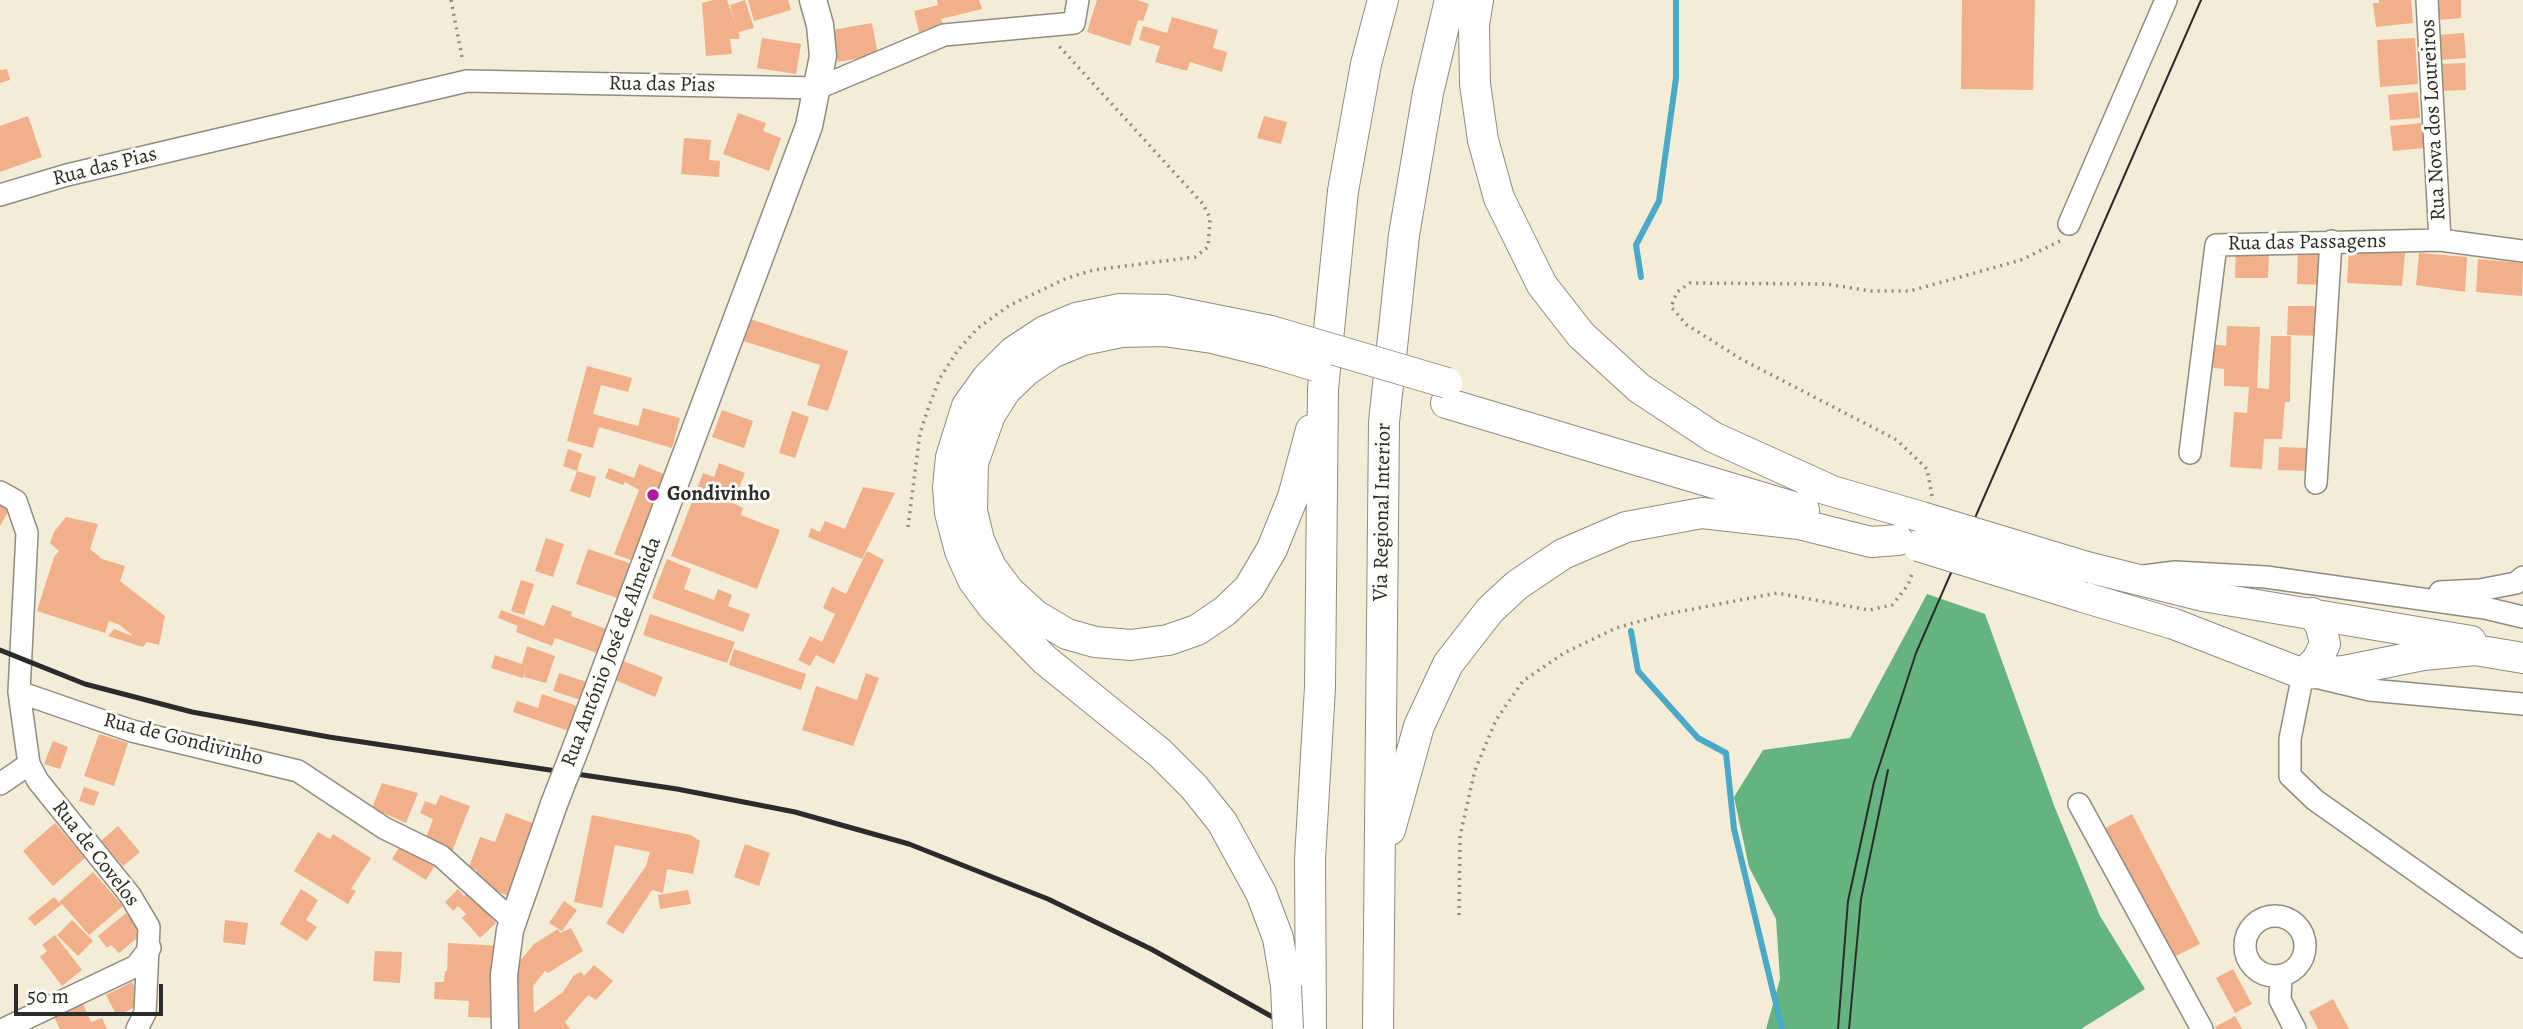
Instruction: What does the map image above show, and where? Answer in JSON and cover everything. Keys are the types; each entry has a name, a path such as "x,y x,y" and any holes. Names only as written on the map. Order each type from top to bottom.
{"highway":[{"path":"1287,1029 1302,1005 1320,687 1323,389 1343,191 1367,64 1383,0"},
{"name":"Via Regional Interior","path":"1378,1028 1384,422 1406,221 1428,93 1450,0"},
{"path":"1478,0 1474,25 1475,84 1483,140 1499,198 1526,258 1542,285 1581,335 1639,388 1713,437 1830,490 1912,535 2087,567 2203,596 2523,651"},
{"path":"1302,1005 1261,893 1222,822 1194,787 1160,753 1045,660 993,607 973,580 960,551 950,513 948,487 951,457 967,406 988,377 1013,352 1045,331 1076,318 1120,309 1166,310 1447,393 1830,490"},
{"path":"1270,342 1164,331 1121,332 1083,340 1052,353 1027,370 1006,390 990,415 973,463 971,489 979,540 991,568 1009,591 1035,615 1067,634 1095,642 1131,645 1168,640 1197,630 1225,611 1249,588 1272,549 1293,497 1323,389"},
{"path":"1447,393 1714,481 1912,535 2083,597 2174,624 2303,674 2344,671 2423,655 2475,650 2523,658"},
{"path":"1380,889 1392,819 1432,693 1468,635 1499,601 1536,570 1592,539 1626,527 1702,513 1799,524 1871,541 1912,535"},
{"path":"2303,674 2317,660 2325,645 2321,626 2312,613"}],"main road":[{"name":"Rua António José de Almeida","path":"505,1029 504,975 513,921 554,804 809,126 822,56 820,25 813,0"}],"street":[{"name":"Rua das Pias","path":"0,195 67,175 467,81 817,88 944,36 1074,23 1078,0"},
{"path":"2069,224 2166,0"},
{"name":"Rua Nova dos Loureiros","path":"2427,0 2440,240"},
{"name":"Rua das Passagens","path":"2190,453 2216,245 2440,240 2523,251"},
{"path":"2316,483 2331,242"},
{"path":"0,492 16,501 27,533 19,692 29,764 0,784"},
{"path":"2124,578 2175,572 2253,577 2485,608 2523,617"},
{"path":"2396,595 2480,590 2516,583 2523,577"},
{"path":"2523,704 2370,690 2303,674 2290,740 2290,776 2315,800 2523,947"},
{"name":"Rua de Gondivinho","path":"19,692 132,731 298,771 384,828 441,856 513,921"},
{"name":"Rua de Covelos","path":"29,764 38,781 130,895 149,927 145,1013 136,1029"},
{"path":"2079,804 2202,1029"},
{"path":"4,1029 136,966 150,948"},
{"path":"2281,975 2280,1000 2295,1029"}],"path":[{"path":"451,0 467,81"},
{"path":"1043,26 1086,79 1203,204 1210,218 1208,247"}],"green space":[{"path":"1927,594 1985,614 2055,808 2100,916 2145,989 2081,1029 1766,1029 1780,979 1776,919 1749,867 1734,797 1763,750 1850,738"}],"building":[{"path":"727,0 736,24 730,5 745,0 754,28 739,32 739,39 730,39 732,54 706,56 702,3"},
{"path":"748,0 788,0 791,10 754,21"},
{"path":"937,0 979,0 982,9 941,19 944,29 920,35 914,11 938,5"},
{"path":"1097,0 1137,0 1149,4 1143,21 1138,20 1130,46 1087,32"},
{"path":"1962,0 2035,0 2033,90 1961,89"},
{"path":"2379,0 2411,0 2413,23 2376,27 2373,3 2379,3"},
{"path":"2436,0 2461,0 2461,18 2438,20"},
{"path":"1172,17 1218,30 1213,48 1227,52 1222,72 1190,62 1187,71 1155,62 1160,46 1139,40 1143,26 1167,33"},
{"path":"872,23 878,55 838,62 832,30"},
{"path":"2464,33 2466,58 2439,60 2437,35"},
{"path":"762,38 801,44 796,74 757,68"},
{"path":"2415,38 2418,84 2380,87 2377,40"},
{"path":"2465,63 2466,90 2440,91 2439,64"},
{"path":"7,69 10,80 0,83 0,70"},
{"path":"2418,92 2420,118 2390,120 2388,95"},
{"path":"738,113 766,123 763,131 781,138 769,171 723,154"},
{"path":"28,116 42,157 0,172 0,126"},
{"path":"1264,116 1287,122 1281,144 1257,138"},
{"path":"2422,123 2425,148 2393,151 2390,126"},
{"path":"684,138 711,140 709,160 720,161 719,177 681,174"},
{"path":"2298,246 2325,246 2324,285 2297,284"},
{"path":"2236,248 2269,248 2268,278 2235,278"},
{"path":"2349,248 2405,253 2402,286 2347,283"},
{"path":"2419,253 2467,257 2465,292 2416,285"},
{"path":"2478,259 2523,263 2522,296 2476,292"},
{"path":"2288,306 2322,306 2322,336 2287,335"},
{"path":"747,318 848,351 828,411 807,405 820,365 740,340"},
{"path":"2227,326 2260,327 2257,388 2269,389 2271,336 2291,336 2290,402 2285,402 2282,439 2264,439 2262,469 2230,467 2234,412 2247,413 2249,387 2224,386 2224,369 2207,367 2209,344 2226,346"},
{"path":"587,366 632,378 628,392 601,385 593,414 638,426 643,408 680,418 672,448 599,427 593,448 567,441"},
{"path":"722,410 753,421 744,448 712,437"},
{"path":"792,411 809,417 795,458 779,453"},
{"path":"2279,447 2310,448 2310,471 2278,470"},
{"path":"568,449 582,454 577,471 563,466"},
{"path":"719,463 745,473 733,503 743,508 741,515 780,530 757,589 671,556 703,473 714,477"},
{"path":"639,464 669,476 636,562 614,554 639,490 625,482 623,485 605,478 609,468 634,478"},
{"path":"577,471 596,477 590,498 570,491"},
{"path":"863,487 895,493 862,559 808,537 811,528 820,532 825,521 845,529"},
{"path":"0,498 12,505 0,526"},
{"path":"66,517 98,524 90,549 102,559 125,566 120,581 165,616 159,645 147,642 143,647 108,636 114,629 133,636 120,625 109,621 105,633 37,611 54,557 59,551 50,543 54,532"},
{"path":"546,538 564,544 553,577 535,571"},
{"path":"588,549 635,565 623,600 576,584"},
{"path":"867,551 884,560 834,664 816,655 810,666 798,660 810,636 822,642 835,614 823,608 832,587 846,594"},
{"path":"667,559 691,569 684,589 714,600 718,589 732,595 728,606 750,614 743,632 652,598"},
{"path":"521,580 534,584 524,615 511,611"},
{"path":"552,605 572,612 571,616 609,630 600,654 555,638 552,646 516,632 518,626 498,618 501,610 544,626"},
{"path":"650,614 735,642 727,663 643,635"},
{"path":"527,646 555,656 546,683 524,677 527,665 523,678 491,668 495,655 522,664"},
{"path":"734,649 806,674 801,690 729,665"},
{"path":"621,660 663,677 655,697 613,679"},
{"path":"559,673 590,683 584,701 553,691"},
{"path":"866,673 879,678 853,746 802,730 816,686 857,700"},
{"path":"542,694 580,707 572,732 513,712 517,701 538,708"},
{"path":"99,734 128,743 114,786 84,776"},
{"path":"53,741 68,747 60,769 44,764"},
{"path":"382,783 418,793 406,823 372,808"},
{"path":"84,787 99,792 94,806 79,801"},
{"path":"440,795 470,806 451,854 424,843 433,819 420,813 425,801 436,805"},
{"path":"506,813 538,825 511,897 473,882 477,870 469,867 480,837 495,842"},
{"path":"2132,814 2200,944 2172,958 2104,829"},
{"path":"592,815 691,835 700,841 693,874 667,869 663,893 652,890 623,934 606,923 646,866 650,852 615,845 602,908 574,902"},
{"path":"55,823 85,858 53,886 23,851"},
{"path":"118,826 140,852 123,866 101,841"},
{"path":"318,832 330,839 333,834 371,858 351,889 356,891 348,904 294,871"},
{"path":"745,844 770,853 759,886 734,877"},
{"path":"400,846 435,865 426,880 392,859"},
{"path":"93,872 123,906 89,935 62,904 35,926 28,918 54,897 59,902"},
{"path":"301,889 318,900 306,920 317,927 307,941 280,924"},
{"path":"458,889 464,896 468,892 496,923 480,938 462,918 466,914 458,906 453,911 445,902"},
{"path":"688,890 691,904 660,909 658,895"},
{"path":"564,901 577,910 562,931 549,923"},
{"path":"126,913 143,933 119,953 111,945 107,948 98,936"},
{"path":"72,920 93,941 78,956 57,935"},
{"path":"225,920 248,923 245,945 223,942"},
{"path":"571,928 583,951 548,973 545,971 533,986 534,1013 563,992 574,975 581,972 584,976 594,965 613,981 596,1000 588,995 565,1022 570,1029 512,1029 511,978 519,962 534,944 558,929 560,933"},
{"path":"55,935 82,970 62,986 40,957 47,951 42,945"},
{"path":"448,943 501,946 498,1018 468,1017 469,1001 434,999 435,982 444,982 447,971"},
{"path":"375,951 402,952 400,983 373,981"},
{"path":"2233,969 2252,1004 2235,1013 2216,978"},
{"path":"132,982 143,1003 117,1016 106,995"},
{"path":"2333,999 2349,1029 2318,1029 2309,1012"},
{"path":"83,1004 91,1022 102,1018 107,1029 60,1029 54,1017"},
{"path":"2235,1016 2242,1029 2216,1029 2215,1027"}],"waterway":[{"path":"1641,277 1636,245 1659,201 1676,78 1676,0"},
{"path":"1631,631 1638,671 1698,738 1726,753 1734,829 1782,1029"}],"tram line":[{"path":"1838,1029 1848,901 1874,782 1916,653 2201,0"},
{"path":"1849,1029 1861,899 1888,770"}],"railway":[{"path":"0,650 85,684 192,712 329,737 677,789 795,812 909,844 1048,899 1151,949 1294,1029"}],"place":[{"name":"Gondivinho","path":"653,495"}]}
